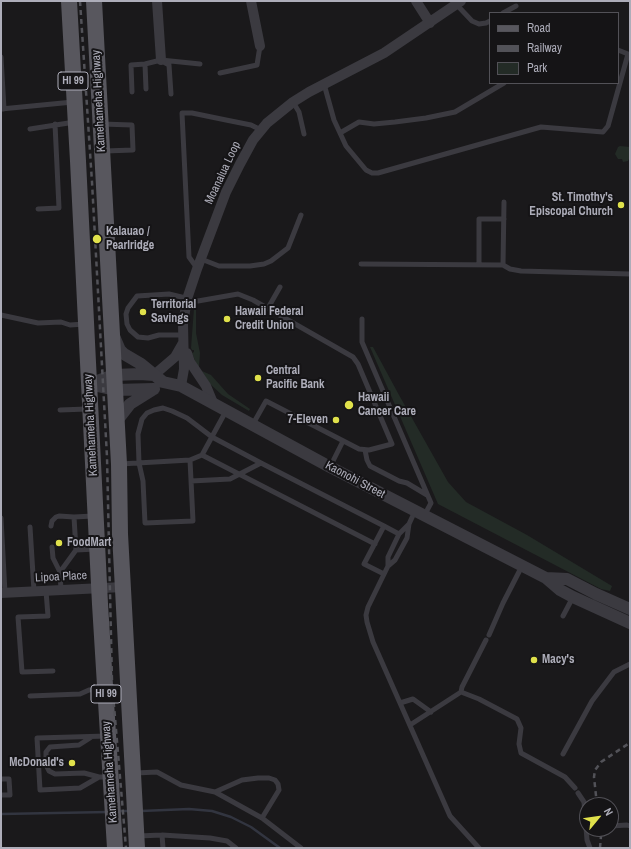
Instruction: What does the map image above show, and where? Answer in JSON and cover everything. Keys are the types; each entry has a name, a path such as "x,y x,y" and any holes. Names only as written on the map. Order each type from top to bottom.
{"main road":[{"name":"Kamehameha Highway","path":"69,1 108,736 104,777 112,800 115,848"},
{"name":"Kamehameha Highway","path":"94,1 119,464 120,534 136,836"}],"street":[{"path":"157,1 161,60"},
{"path":"251,1 260,46"},
{"path":"416,1 430,23"},
{"name":"Moanalua Loop","path":"181,386 184,369 183,339 187,298 233,178 246,152 273,117 293,102 384,53 458,3"},
{"path":"111,328 120,350 159,378"},
{"path":"116,422 130,404 154,390 159,378 175,356 183,339"},
{"name":"Moanalua Loop","path":"183,339 190,362 206,386 212,403"},
{"name":"Kaonohi Street","path":"114,383 140,374 159,378 181,386 330,467 546,578 560,590 573,597 630,623"},
{"name":"Kaonohi Street","path":"89,384 114,383 154,390"},
{"name":"Kaonohi Street","path":"546,578 567,579 630,609"},
{"name":"Lipoa Place","path":"3,593 123,587"}],"lane":[{"path":"458,3 472,20 479,24 486,23 489,21"},
{"path":"505,12 516,6"},
{"path":"220,73 256,65 260,46"},
{"path":"324,84 334,120 346,146 366,170 372,173 378,173 541,127 603,132 608,126 628,54 619,50"},
{"path":"1,57 3,109 74,102"},
{"path":"161,60 169,65 171,94"},
{"path":"132,92 131,65 145,64 161,60 200,64"},
{"path":"145,64 146,89"},
{"path":"340,133 358,122 374,124 395,122 455,112 502,84"},
{"path":"293,102 298,112 304,134"},
{"path":"197,269 189,257 182,113 192,113 251,125 262,130"},
{"path":"30,129 76,122"},
{"path":"38,209 59,208 55,124"},
{"path":"101,124 132,125 133,150 102,151"},
{"path":"503,265 504,202"},
{"path":"201,259 219,266 250,266 264,264 271,261 288,248 301,215"},
{"path":"479,265 479,219 504,219"},
{"path":"361,264 503,265 510,269 521,271 630,274"},
{"path":"268,308 280,287"},
{"path":"183,339 159,334 148,338 138,337 130,330 127,324 126,314 128,308 137,296 169,294 198,301 238,294 247,297 350,355 355,360 392,444 369,450 359,449 266,401 252,425"},
{"path":"1,315 38,323 61,322 70,325 86,324"},
{"path":"362,319 362,342 430,503 399,534 388,557 388,566"},
{"path":"190,460 194,521 145,523 143,480 139,463 139,426 147,413 163,408 187,418 212,437 399,534"},
{"path":"60,410 90,409"},
{"path":"119,464 190,460 202,455 226,411"},
{"path":"330,467 342,441"},
{"path":"365,450 370,466 399,481 407,483 427,495"},
{"path":"202,455 375,544"},
{"path":"191,481 230,479 261,463"},
{"path":"51,526 52,521 56,516 96,516"},
{"path":"60,572 76,550 74,517"},
{"path":"1,518 3,593"},
{"path":"409,524 407,538 395,560 388,566 368,607 366,616 367,622 373,642 450,816 479,848"},
{"path":"30,526 34,591"},
{"path":"384,526 364,564 384,574"},
{"path":"52,547 53,558 60,572 61,590"},
{"path":"76,550 98,549"},
{"path":"489,634 522,566"},
{"path":"46,591 48,616 18,617 22,672 53,671"},
{"path":"564,616 573,597"},
{"path":"410,725 461,692 462,687 486,640"},
{"path":"563,754 592,701 614,672 630,664"},
{"path":"30,696 80,694 89,690 105,689"},
{"path":"461,692 479,699 517,719 521,728 519,744 521,753 565,778 575,788"},
{"path":"400,703 413,699 431,712"},
{"path":"104,777 80,788 40,790 37,738 108,736"},
{"path":"91,737 79,745 50,747 46,752 46,765 49,771 55,774 84,773 104,777"},
{"path":"132,773 157,772 181,785 216,792 262,818 301,848"},
{"path":"216,792 242,780 258,778 269,778 276,780 279,790 262,818"},
{"path":"1,779 9,779 10,795 1,795"},
{"path":"578,793 584,802 587,840 590,848"},
{"path":"619,825 627,824 630,826"},
{"path":"162,835 163,848"},
{"path":"136,836 162,835 210,838 227,841 236,848"}],"green space":[{"path":"620,146 630,147 630,157 628,161 623,162 622,159 618,159 615,154"},
{"path":"194,308 196,308 196,333 200,353 198,368 192,353 194,350 191,348"},
{"path":"370,347 373,347 448,482 466,502 527,535 612,586 610,591 601,589 438,504"},
{"path":"202,371 211,375 228,394 250,409 249,411 222,395 209,383"}],"waterway":[{"path":"141,811 189,809 212,811 231,817 251,827 280,848"},
{"path":"119,811 130,811"},
{"path":"1,814 108,812"}],"railway":[{"path":"80,1 92,182 107,457 112,682 126,848"},
{"path":"596,797 594,777 595,770 601,762 628,744"},
{"path":"600,848 601,837"}],"place":[{"name":"St. Timothy's Episcopal Church","path":"621,205"},
{"name":"Kalauao / Pearlridge","path":"97,239"},
{"name":"Territorial Savings","path":"143,312"},
{"name":"Hawaii Federal Credit Union","path":"227,319"},
{"name":"Central Pacific Bank","path":"258,378"},
{"name":"Hawaii Cancer Care","path":"349,405"},
{"name":"7-Eleven","path":"336,420"},
{"name":"FoodMart","path":"59,543"},
{"name":"Macy's","path":"534,660"},
{"name":"McDonald's","path":"72,763"}]}
